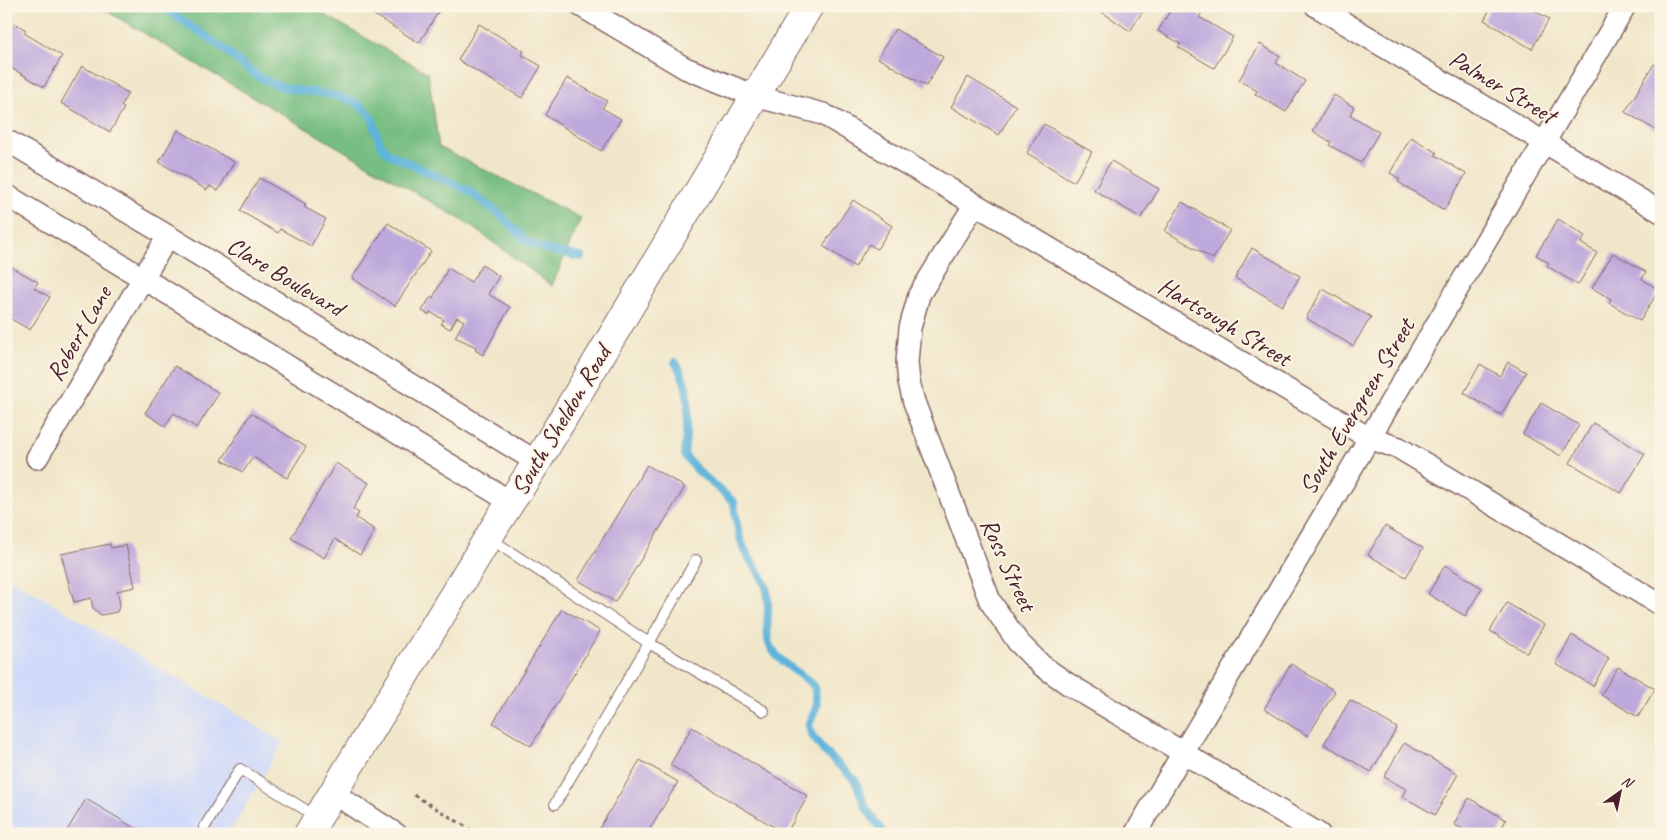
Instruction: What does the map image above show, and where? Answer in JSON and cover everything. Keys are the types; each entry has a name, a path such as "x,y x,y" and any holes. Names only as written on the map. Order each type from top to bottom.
{"main road":[{"name":"South Sheldon Road","path":"313,826 536,462 809,6"}],"street":[{"name":"Hartsough Street","path":"581,6 685,68 755,96 823,114 1368,438 1399,448 1661,605"},
{"name":"Palmer Street","path":"1316,6 1661,212"},
{"name":"South Evergreen Street","path":"1135,834 1625,6"},
{"name":"Clare Boulevard","path":"6,140 168,236 536,462"},
{"path":"6,195 511,502"},
{"name":"Ross Street","path":"975,204 919,295 910,328 907,362 914,402 980,579 1003,622 1018,642 1041,665 1068,684 1319,834"},
{"name":"Robert Lane","path":"37,458 168,236"},
{"path":"333,793 396,834"}],"lane":[{"path":"488,538 648,643 764,711"},
{"path":"554,804 696,560"},
{"path":"204,828 240,770 313,826"}],"path":[{"path":"414,795 478,834"}],"shaded area":[{"path":"6,576 283,742 229,834 6,834"}],"green space":[{"path":"98,6 309,6 428,73 439,147 581,218 552,286 470,225"}],"building":[{"path":"378,6 442,6 419,43 373,14"},
{"path":"1093,6 1146,6 1130,31"},
{"path":"1173,6 1199,6 1204,9 1199,17 1233,37 1214,68 1178,47 1181,44 1158,31"},
{"path":"1492,6 1527,6 1549,19 1532,49 1484,20"},
{"path":"6,18 26,30 24,33 62,56 44,87 6,65"},
{"path":"479,24 524,51 522,55 541,66 522,98 458,60"},
{"path":"895,29 943,57 926,86 878,58"},
{"path":"1260,44 1280,56 1276,63 1305,81 1286,112 1255,94 1257,91 1239,80"},
{"path":"1654,64 1661,68 1661,133 1625,112"},
{"path":"82,66 128,93 121,106 124,108 110,132 61,103"},
{"path":"968,77 1016,106 999,135 951,107"},
{"path":"567,78 607,101 602,108 621,119 601,151 545,115"},
{"path":"1334,95 1354,107 1350,115 1379,132 1361,163 1329,145 1331,142 1313,131"},
{"path":"1044,124 1092,152 1074,182 1027,153"},
{"path":"178,130 234,162 218,191 210,186 207,190 159,162"},
{"path":"1411,137 1437,153 1435,155 1466,174 1444,210 1398,182 1400,179 1390,173"},
{"path":"1111,161 1159,189 1141,218 1094,190"},
{"path":"259,178 306,204 304,207 326,219 311,246 280,229 278,233 240,211"},
{"path":"853,200 892,226 877,249 869,244 855,267 823,246"},
{"path":"1182,202 1230,230 1213,259 1165,231"},
{"path":"1558,219 1585,236 1581,243 1597,253 1578,285 1547,266 1549,263 1536,255"},
{"path":"388,223 431,251 395,306 352,278"},
{"path":"1252,248 1300,276 1282,306 1235,278"},
{"path":"1613,253 1646,272 1642,279 1659,290 1640,321 1609,303 1611,299 1592,288"},
{"path":"6,264 38,282 34,288 50,297 30,330 6,316"},
{"path":"482,265 499,276 488,294 510,307 483,355 475,350 476,347 455,337 464,321 457,317 450,329 441,324 444,320 430,312 429,315 422,311 431,296 433,298 448,268 471,282"},
{"path":"1323,289 1371,317 1353,346 1306,318"},
{"path":"1508,362 1526,372 1501,415 1464,393 1480,364 1500,376"},
{"path":"175,366 219,393 197,428 174,413 165,426 145,413"},
{"path":"1541,403 1579,425 1561,456 1523,434"},
{"path":"251,413 306,447 287,478 253,457 243,472 222,460"},
{"path":"1593,423 1645,454 1621,493 1570,463"},
{"path":"336,463 369,483 353,509 359,513 356,518 375,530 360,555 335,539 324,558 291,538"},
{"path":"647,465 685,487 615,602 578,580"},
{"path":"1385,526 1423,548 1406,577 1368,555"},
{"path":"110,544 111,548 126,545 135,587 117,591 120,604 117,612 101,615 93,608 91,598 74,602 61,554"},
{"path":"1445,565 1482,588 1465,616 1428,594"},
{"path":"1507,603 1544,625 1527,653 1490,631"},
{"path":"562,609 600,631 531,746 493,723"},
{"path":"1572,635 1609,658 1593,686 1556,664"},
{"path":"1291,664 1335,691 1308,736 1264,709"},
{"path":"1618,667 1655,689 1638,717 1601,695"},
{"path":"1350,700 1397,728 1371,772 1324,744"},
{"path":"692,727 808,796 786,834 670,765"},
{"path":"1404,743 1458,774 1435,815 1402,796 1406,789 1384,777"},
{"path":"640,760 678,782 647,834 596,834"},
{"path":"1469,798 1506,820 1498,834 1470,834 1454,824"},
{"path":"86,799 145,834 65,834"}],"waterway":[{"path":"161,6 224,49 255,75 278,85 339,96 359,105 371,117 379,141 389,154 469,191 501,215 527,242 545,249 581,257"},
{"path":"675,362 681,373 687,395 688,418 684,455 698,471 734,502 741,542 764,581 767,591 767,628 771,648 780,659 814,686 817,705 809,725 811,734 824,751 855,780 866,808 884,834"}]}
